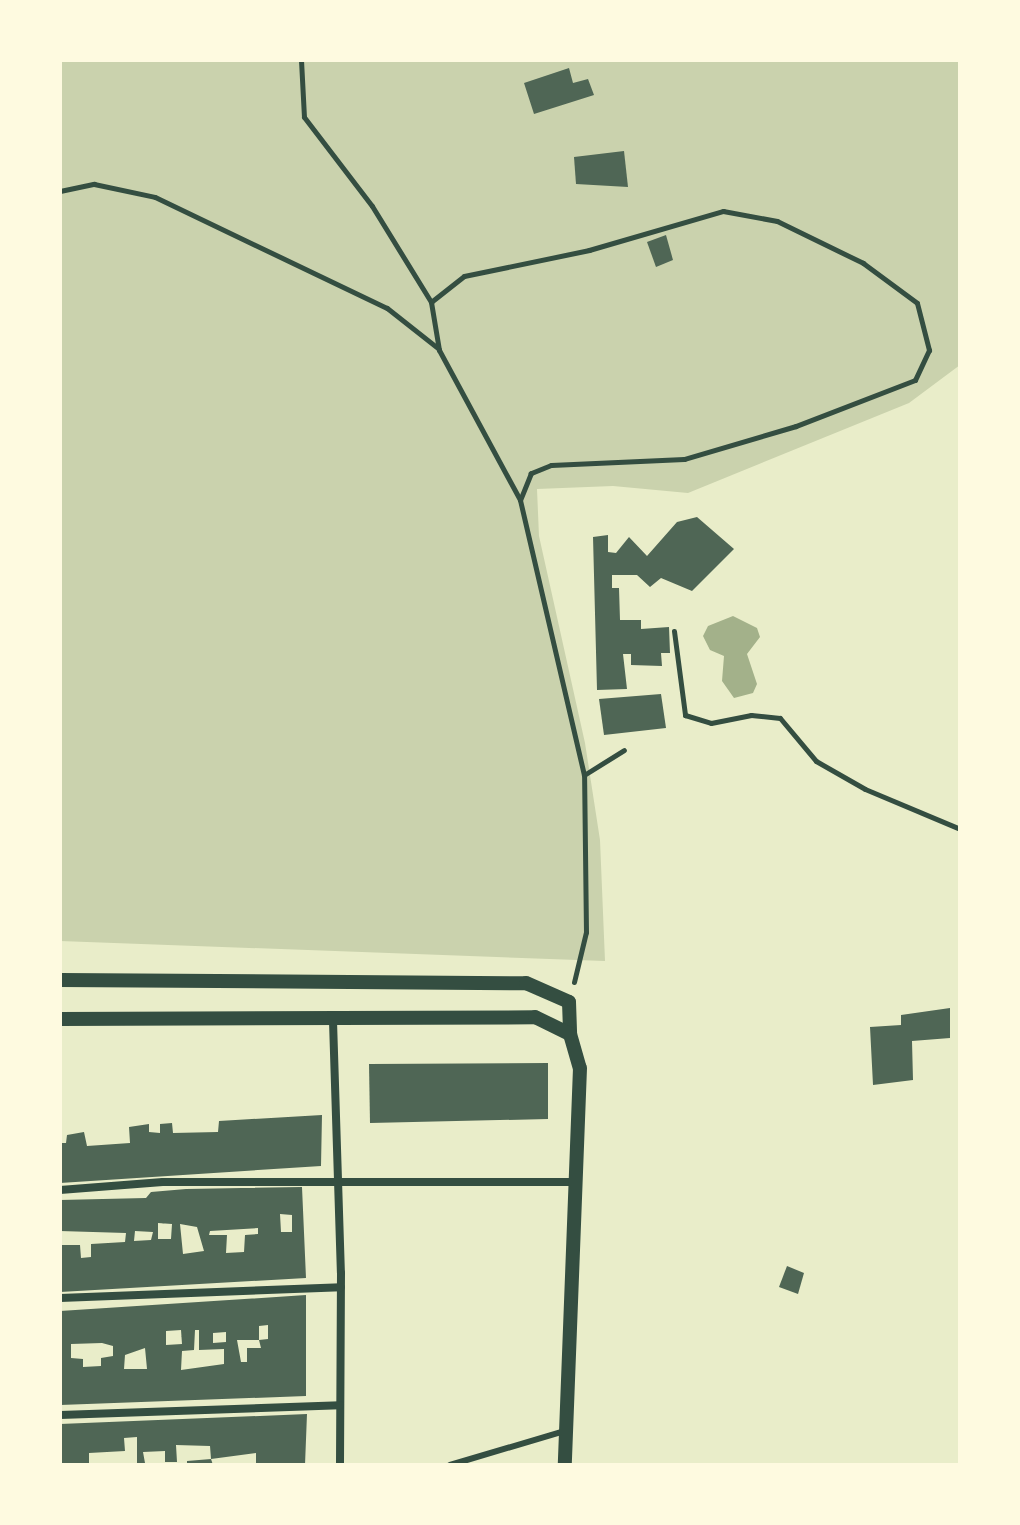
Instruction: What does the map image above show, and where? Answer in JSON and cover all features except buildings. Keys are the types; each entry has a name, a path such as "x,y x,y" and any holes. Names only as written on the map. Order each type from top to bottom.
{"street":[{"path":"60,980 526,983 569,1002 570,1034 580,1068 565,1465"},
{"path":"60,1019 333,1021 535,1017 570,1034"},
{"path":"333,1021 341,1287 340,1465"},
{"path":"60,1190 130,1189 163,1182 339,1179 576,1182"},
{"path":"60,1298 341,1287"},
{"path":"60,1415 340,1405"}],"lane":[{"path":"450,1465 567,1431"}],"path":[{"path":"301,60 304,117 372,206 431,302 439,350 520,500 584,775 586,932 569,1002"},
{"path":"60,191 94,184 155,197 387,308 439,350"},
{"path":"431,302 464,276 589,250 723,211 777,221 863,263 917,303 929,350 915,380 796,426 684,459 551,465 531,473 520,500"},
{"path":"674,631 685,715 711,723 751,715 780,718 816,761 865,789 960,829"},
{"path":"584,775 624,750"}],"shaded area":[{"path":"60,60 960,60 960,365 909,403 688,493 613,486 537,489 539,536 585,743 600,840 605,961 60,941"},
{"path":"733,616 757,628 760,637 747,654 757,684 753,693 734,698 722,681 724,656 710,650 703,636 708,626"}]}
